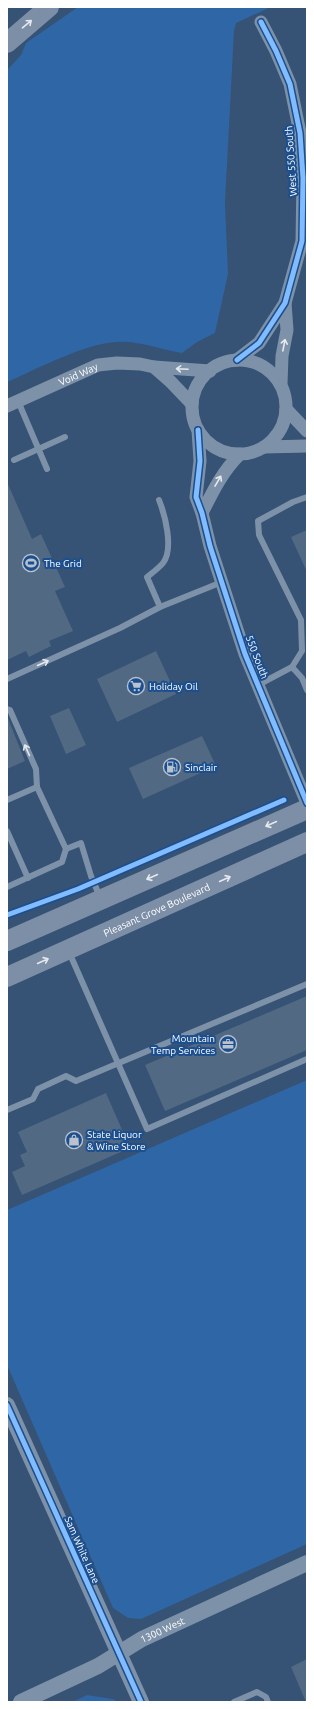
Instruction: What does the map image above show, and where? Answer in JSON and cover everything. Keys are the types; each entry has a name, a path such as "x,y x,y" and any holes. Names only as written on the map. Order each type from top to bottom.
{"main road":[{"path":"7,43 49,7"},
{"path":"7,941 307,809"},
{"name":"Pleasant Grove Boulevard","path":"7,977 307,842"}],"street":[{"name":"West 550 South","path":"261,22 276,51 290,84 300,133 305,242 284,303"},
{"path":"237,360 259,343 284,303"},
{"path":"281,384 270,372 257,363 237,360 227,361 213,367 202,377 195,390 192,404 193,417 198,430 206,441 217,449 231,454 240,454 259,450 271,442 280,431 286,416 286,399 281,384 282,356 287,330 284,303"},
{"name":"Void Way","path":"12,404 98,365 117,363 140,364 154,367 210,371"},
{"path":"154,367 192,404"},
{"path":"286,409 307,431"},
{"name":"550 South","path":"198,430 200,461 196,497 202,513 210,546 245,654 307,803"},
{"path":"264,447 307,446"},
{"path":"202,513 219,478 240,454"},
{"name":"Sam White Lane","path":"7,1405 141,1702"},
{"name":"1300 West","path":"21,1702 98,1666 142,1639 307,1563"}],"lane":[{"path":"12,404 38,449 47,469"},
{"path":"14,460 65,437"},
{"path":"258,685 292,668 302,651 301,620 259,535 258,521 293,502 307,497"},
{"path":"159,500 165,515 169,552 163,563 147,577 160,607"},
{"path":"7,679 120,628 160,607 222,582"},
{"path":"292,668 302,678 307,690"},
{"path":"7,710 10,710 36,769 37,787 66,849 62,862 7,887"},
{"path":"7,800 37,787"},
{"path":"7,831 28,878"},
{"path":"66,849 81,843 91,876 101,899"},
{"path":"68,950 147,1129 307,1059"},
{"path":"7,1110 33,1099 38,1089 66,1076 76,1081 307,984"},
{"path":"234,1702 257,1692 266,1697 268,1702"}],"shaded area":[{"path":"78,7 271,7 236,23 234,31 225,203 228,274 215,333 197,342 182,353 133,342 103,344 75,352 7,382 7,70 21,55 26,43"},
{"path":"307,1080 307,1544 141,1619 128,1618 113,1608 7,1365 7,1210"},
{"path":"87,1695 113,1699 118,1702 72,1702"}],"building":[{"name":"The Grid","path":"7,482 32,539 41,534 65,587 55,591 73,631 49,641 51,646 29,657 26,651 7,660"},
{"path":"307,530 307,572 291,537"},
{"name":"Holiday Oil","path":"156,651 176,694 117,722 97,679"},
{"path":"69,708 86,745 66,754 50,716"},
{"path":"7,716 25,761 7,769"},
{"name":"Sinclair","path":"202,736 216,766 143,799 129,768"},
{"path":"307,996 307,1050 165,1111 145,1065"},
{"name":"State Liquor & Wine Store","path":"106,1093 130,1148 22,1195 12,1172 25,1166 20,1155 27,1152 18,1132"},
{"path":"307,1659 307,1702 306,1702 291,1667"}],"cycle path":[{"path":"237,360 259,343 285,303 302,241 303,178 300,133 290,84 276,51 261,22"},
{"path":"198,430 200,461 196,497 202,513 210,546 245,654 307,803"},
{"path":"7,915 78,889 284,800"},
{"path":"7,1405 141,1702"}],"place":[{"name":"The Grid","path":"31,563"},
{"name":"Holiday Oil","path":"136,686"},
{"name":"Sinclair","path":"172,767"},
{"name":"Mountain Temp Services","path":"228,1044"},
{"name":"State Liquor & Wine Store","path":"74,1140"}]}
